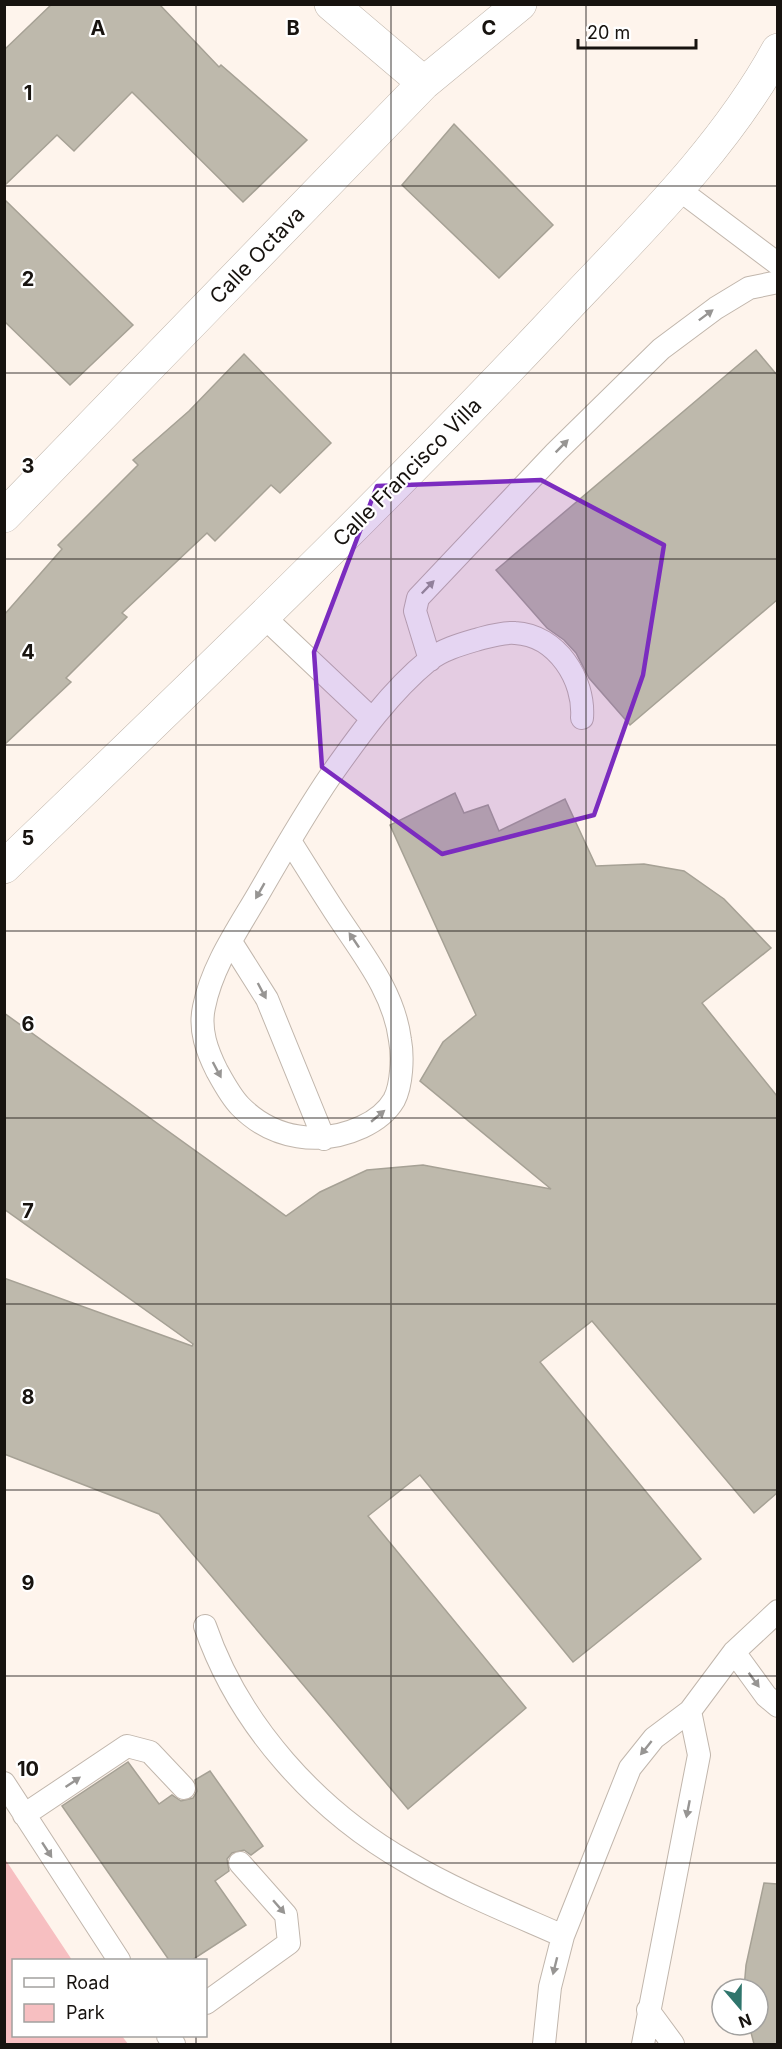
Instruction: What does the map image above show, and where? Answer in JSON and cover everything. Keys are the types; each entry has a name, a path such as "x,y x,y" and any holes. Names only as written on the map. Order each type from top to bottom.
{"street":[{"path":"332,4 424,83"},
{"name":"Calle Octava","path":"4,516 424,83 520,4"},
{"name":"Calle Francisco Villa","path":"4,867 264,617 509,368 677,188 728,129 777,50"}],"lane":[{"path":"677,188 777,264"},
{"path":"430,660 415,610 418,598 556,452 661,349 716,308 749,288 777,282"},
{"path":"264,617 371,718"},
{"path":"290,841 373,967 393,1006 401,1041 401,1065 394,1099 377,1120 352,1131 324,1139 292,1136 267,1126 240,1106 207,1052 202,1026 204,1007 220,960 313,801 371,718 430,660 458,645 493,635 514,633 533,637 548,646 570,666 580,685 582,718"},
{"path":"231,942 267,999 324,1139"},
{"path":"544,2044 550,1987 563,1936 630,1768 654,1738 690,1711 734,1652 777,1611"},
{"path":"205,1626 225,1677 270,1745 313,1793 407,1863 563,1936"},
{"path":"734,1652 766,1696 777,1706"},
{"path":"643,2044 699,1755 690,1711"},
{"path":"24,1815 127,1746 150,1752 183,1788"},
{"path":"4,1783 118,1959"},
{"path":"207,2002 289,1943 286,1915 240,1863"},
{"path":"648,2010 673,2044"}],"highlighted area":[{"path":"541,480 664,545 643,675 594,815 442,854 322,767 314,652 377,486"}],"green space":[{"path":"5,1859 71,1959 12,1959 12,2037 123,2037 128,2044 5,2044"}],"building":[{"path":"52,4 159,4 219,67 221,65 307,140 243,202 132,92 74,151 57,135 4,186 4,50"},
{"path":"454,124 553,225 499,278 402,185"},
{"path":"4,199 133,325 70,385 4,321"},
{"path":"756,350 777,375 777,600 630,725 589,678 576,653 564,640 547,628 496,570"},
{"path":"244,354 331,443 280,493 271,485 215,541 207,533 122,613 127,617 66,678 71,682 4,745 4,615 62,549 58,545 138,465 133,460 189,411"},
{"path":"455,793 464,813 488,805 499,831 565,799 596,866 644,864 684,871 724,899 771,948 702,1003 777,1096 777,1493 754,1513 592,1321 540,1362 701,1559 573,1662 420,1475 368,1516 526,1708 408,1809 159,1514 4,1454 4,1278 192,1346 193,1344 4,1209 4,1013 286,1216 320,1192 367,1170 423,1165 551,1189 420,1081 443,1042 476,1015 390,825"},
{"path":"128,1762 159,1804 172,1795 181,1801 193,1798 197,1791 195,1780 210,1771 263,1846 251,1855 244,1850 232,1853 227,1859 229,1871 215,1881 246,1925 194,1959 168,1959 62,1806"},
{"path":"764,1883 777,1884 777,2044 754,2044 752,2037 770,2037 770,1977 745,1977"}]}
